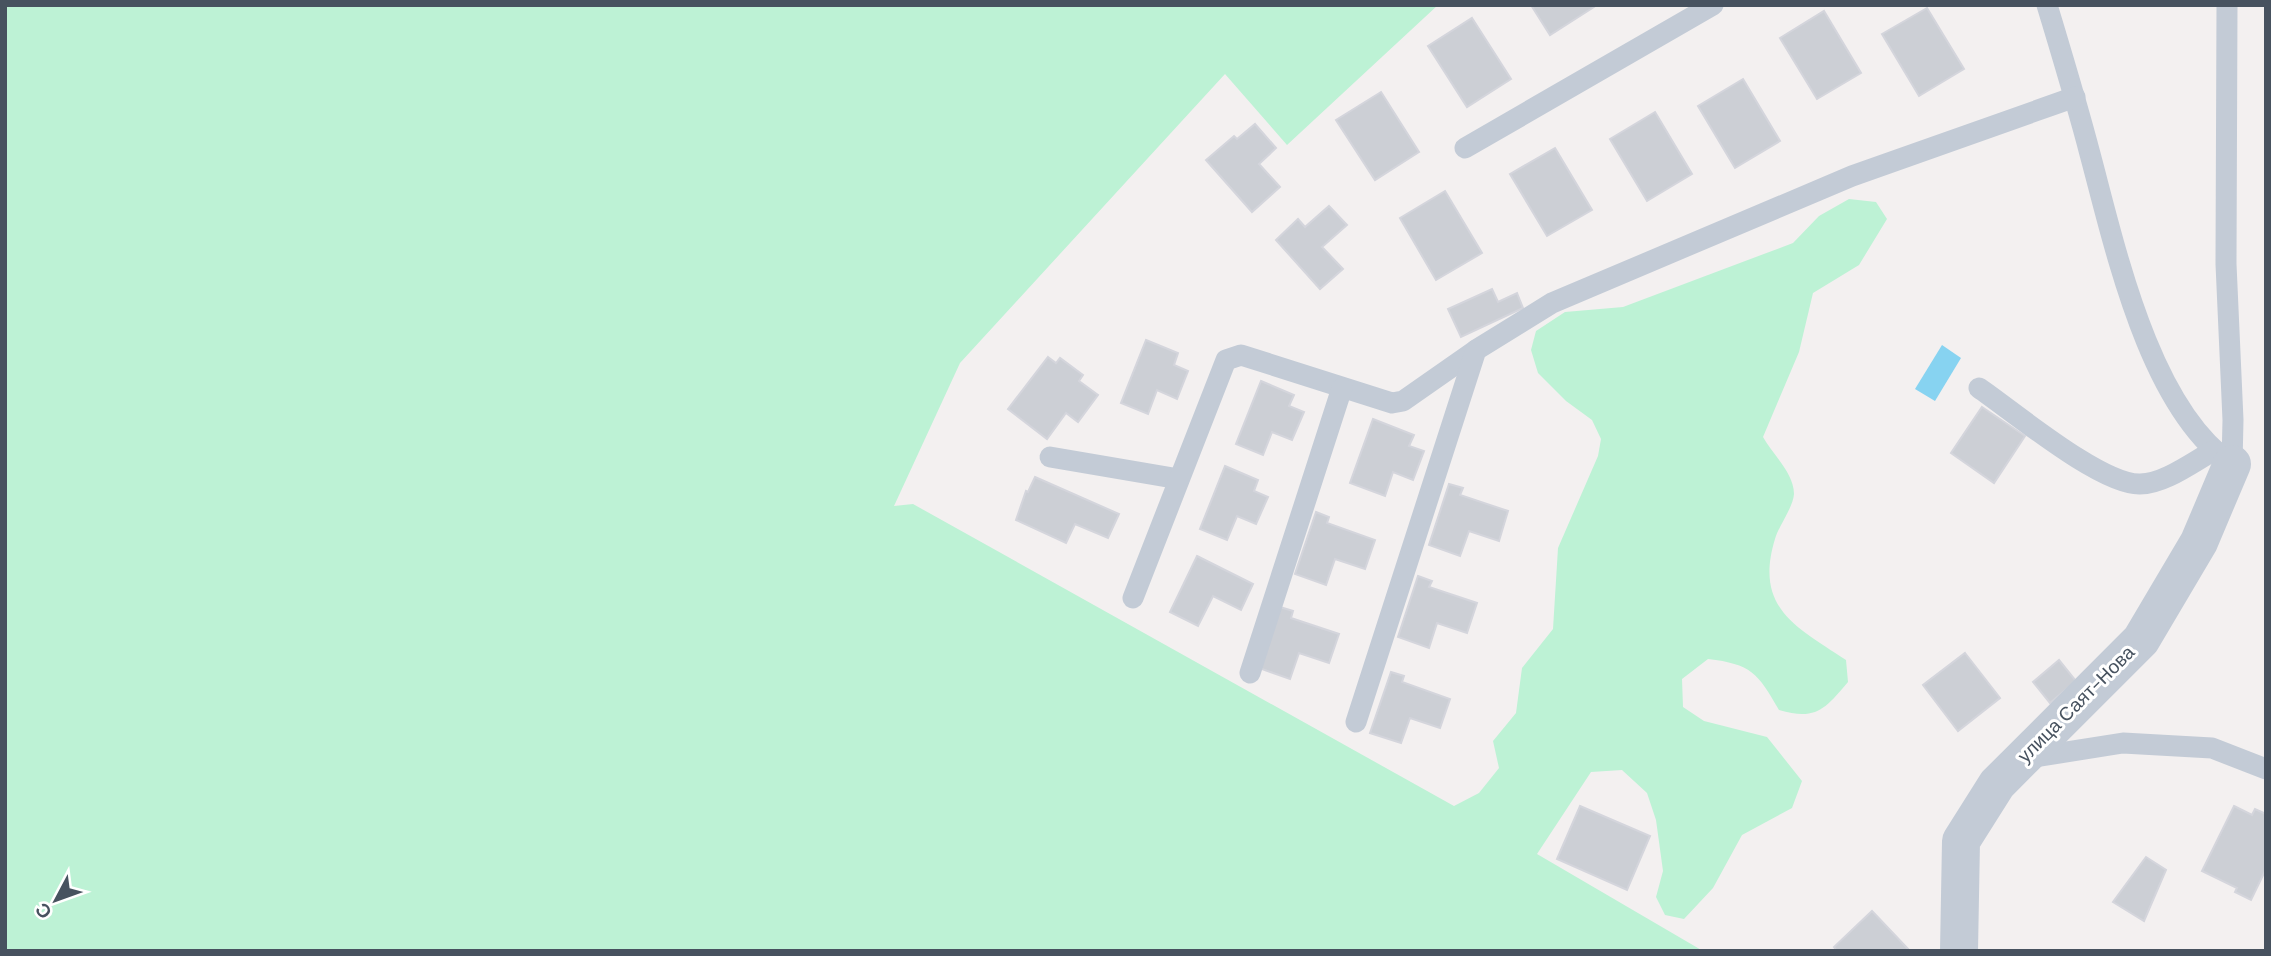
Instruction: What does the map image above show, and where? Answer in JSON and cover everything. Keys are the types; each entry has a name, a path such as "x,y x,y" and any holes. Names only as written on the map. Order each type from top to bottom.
{"street":[{"name":"улица Саят-Нова","path":"1959,951 1961,841 1997,784 2141,640 2199,542 2222,458"}],"lane":[{"path":"1465,148 1713,5"},
{"path":"2048,5 2120,267 2155,360 2176,402 2222,458"},
{"path":"2222,458 2233,421 2226,264 2227,5"},
{"path":"1133,598 1226,360 1232,355 1241,355 1392,403 1403,401 1476,350 1552,303 1839,181 2074,97"},
{"path":"1356,722 1452,414 1476,350"},
{"path":"1250,673 1342,388"},
{"path":"1979,388 2106,476 2140,485 2222,458"},
{"path":"1050,457 1180,479"},
{"path":"2022,759 2123,743 2212,748 2266,769"}],"green space":[{"path":"5,5 1438,5 1287,145 1225,74 960,363 894,506 913,504 1454,806 1479,793 1499,768 1493,741 1516,713 1522,668 1553,629 1558,548 1598,456 1601,439 1592,420 1566,401 1538,373 1531,350 1536,331 1565,312 1623,307 1793,243 1819,216 1849,199 1876,202 1887,219 1859,265 1813,293 1799,352 1763,437 1787,471 1794,494 1775,539 1770,563 1770,582 1775,599 1796,625 1846,660 1848,682 1826,706 1802,714 1779,710 1759,679 1752,672 1734,664 1708,659 1682,679 1683,707 1704,721 1767,737 1802,781 1792,808 1742,835 1713,888 1684,919 1665,915 1656,897 1663,871 1656,820 1647,793 1622,770 1591,772 1537,854 1703,951 5,951"}],"water":[{"path":"1942,345 1961,358 1935,401 1915,389"}],"building":[{"path":"1531,5 1593,5 1594,7 1550,35"},
{"path":"1927,8 1964,69 1919,96 1882,34"},
{"path":"1824,11 1861,73 1817,99 1780,38"},
{"path":"1472,18 1511,79 1467,107 1428,46"},
{"path":"1743,79 1780,141 1735,168 1698,106"},
{"path":"1381,92 1419,152 1375,180 1336,120"},
{"path":"1655,112 1692,174 1647,201 1610,139"},
{"path":"1255,124 1276,148 1259,164 1280,187 1252,212 1206,160 1234,136 1237,139"},
{"path":"1555,148 1592,210 1547,236 1510,174"},
{"path":"1445,191 1482,253 1436,280 1400,218"},
{"path":"1329,206 1347,225 1322,247 1343,269 1320,289 1276,240 1298,219 1305,227"},
{"path":"1492,289 1498,302 1517,293 1523,308 1461,337 1448,309"},
{"path":"1146,340 1178,353 1174,365 1188,371 1177,399 1157,390 1148,414 1121,403"},
{"path":"1048,357 1056,363 1060,358 1083,375 1079,381 1098,395 1078,422 1066,413 1047,439 1008,409"},
{"path":"1261,381 1294,395 1289,406 1304,412 1292,440 1272,432 1263,455 1236,444"},
{"path":"1982,407 2025,436 1994,483 1951,453"},
{"path":"1373,419 1414,435 1409,446 1424,451 1413,480 1393,472 1385,496 1350,483"},
{"path":"1225,466 1258,480 1254,491 1268,497 1256,524 1237,516 1227,540 1200,529"},
{"path":"1035,477 1119,514 1108,538 1075,524 1066,543 1016,520 1026,491 1028,492"},
{"path":"1449,484 1463,488 1460,495 1508,511 1499,541 1469,531 1460,556 1429,545"},
{"path":"1316,512 1329,517 1327,523 1375,540 1365,569 1335,559 1326,585 1295,574"},
{"path":"1197,556 1253,584 1241,610 1213,596 1198,626 1170,612"},
{"path":"1418,576 1432,581 1429,587 1477,603 1467,633 1437,623 1429,648 1398,637"},
{"path":"1280,607 1293,611 1291,618 1339,634 1329,663 1299,653 1290,679 1259,668"},
{"path":"1965,653 2000,698 1958,731 1923,685"},
{"path":"2059,660 2076,681 2050,703 2033,682"},
{"path":"1391,672 1404,676 1402,682 1450,699 1440,728 1410,718 1401,743 1370,733"},
{"path":"1580,806 1650,836 1627,890 1557,859"},
{"path":"2234,806 2252,815 2255,809 2266,814 2266,869 2251,900 2235,892 2237,888 2202,871"},
{"path":"2146,857 2166,870 2144,921 2113,902"},
{"path":"1872,911 1910,951 1837,951 1834,947"}]}
